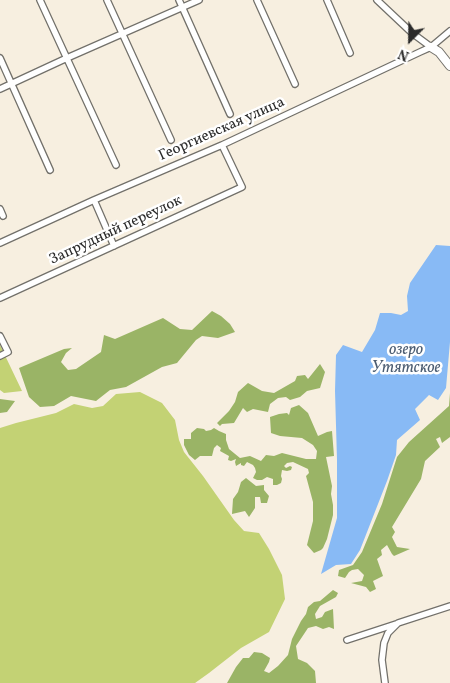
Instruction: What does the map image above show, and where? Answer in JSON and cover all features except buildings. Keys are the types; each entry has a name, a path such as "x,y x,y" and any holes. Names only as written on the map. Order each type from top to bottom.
{"street":[{"path":"40,0 116,165"},
{"path":"108,0 171,140"},
{"path":"179,0 230,114"},
{"path":"0,89 199,0"},
{"path":"258,0 295,84"},
{"path":"327,0 350,54"},
{"path":"377,0 412,34 439,52 450,66"},
{"name":"Георгиевская улица","path":"0,243 222,145 432,47 450,31"},
{"path":"0,58 50,170"},
{"name":"Запрудный переулок","path":"0,298 242,187 222,145"},
{"path":"94,200 114,246"},
{"path":"0,209 3,216"},
{"path":"0,336 8,352 0,356"},
{"path":"348,640 450,606"},
{"path":"385,683 382,660 384,643 388,634 398,623"}],"green space":[{"path":"212,311 230,324 235,332 218,338 202,336 196,340 177,363 162,367 126,387 110,390 96,401 71,396 54,406 40,407 29,397 19,368 64,349 72,348 66,353 61,362 68,370 76,369 101,352 104,335 115,339 163,318 180,329 192,330"},
{"path":"0,345 22,391 4,393 0,390"},
{"path":"320,364 325,372 320,388 307,391 300,397 290,400 286,397 278,398 270,404 268,412 253,409 247,412 243,408 234,423 222,424 220,426 217,423 229,411 235,402 238,392 248,383 262,391 274,393 295,381 297,376 305,375 308,379"},
{"path":"140,392 162,403 175,420 179,440 184,452 234,520 244,531 259,533 282,575 285,599 269,632 241,648 195,683 0,683 0,428 56,413 74,404 92,408 103,406 116,394"},
{"path":"450,393 450,437 442,443 440,437 436,439 440,447 425,461 421,479 392,527 395,532 392,537 397,547 410,549 394,556 387,545 381,550 382,555 377,559 383,576 373,581 376,589 370,592 366,587 351,583 362,581 364,575 358,569 349,572 345,578 338,576 339,570 353,565 362,552 382,504 397,457 409,442 449,406"},
{"path":"0,399 15,401 7,412 0,413"},
{"path":"299,405 308,413 318,436 332,431 334,456 326,457 332,486 333,515 323,548 314,553 307,545 313,521 313,502 306,476 309,473 308,469 293,462 287,463 284,466 286,468 292,467 291,470 282,470 281,483 273,485 273,479 267,477 257,480 253,478 256,472 253,465 247,462 244,466 241,463 236,466 236,459 228,460 229,456 220,451 221,448 217,445 212,456 200,456 195,460 189,455 184,445 184,439 191,439 191,433 197,428 206,431 214,428 226,434 229,449 240,458 250,456 261,461 266,455 274,456 282,453 306,459 316,459 317,451 313,445 302,438 280,436 271,433 270,417 287,413 289,415 291,408"},
{"path":"246,478 256,486 264,485 264,490 269,496 267,503 261,503 260,497 255,497 255,508 249,517 245,511 232,514 233,499 238,492 241,482"},
{"path":"333,590 338,593 336,597 320,606 315,614 316,619 333,609 334,629 329,627 323,629 316,626 308,628 296,646 298,659 307,663 315,671 316,683 227,683 243,658 249,658 254,652 262,653 270,658 264,671 269,673 278,666 288,655 292,639 308,607 314,602 320,601"}],"water":[{"name":"озеро Утятское","path":"436,245 450,246 450,342 446,388 438,400 429,395 415,409 420,420 397,440 396,455 387,481 360,550 351,564 336,565 321,574 337,518 336,355 343,345 362,352 375,330 380,313 401,315 408,311 407,296 410,283"}]}
